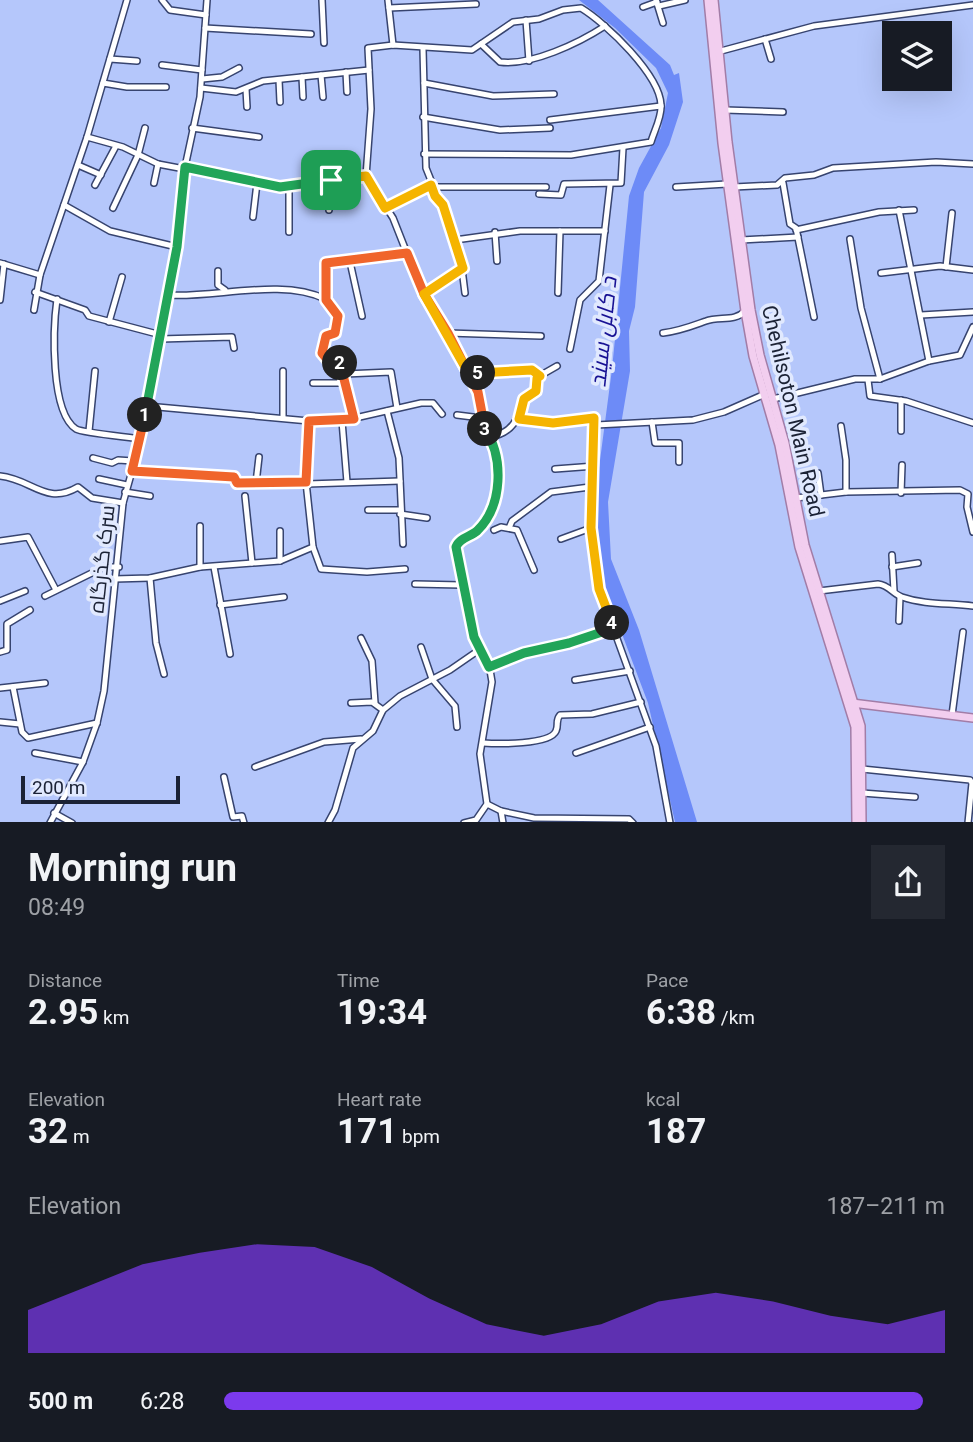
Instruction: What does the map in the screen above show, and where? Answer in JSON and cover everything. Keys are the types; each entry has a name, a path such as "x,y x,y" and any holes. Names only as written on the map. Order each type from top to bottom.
{"main road":[{"name":"Chehilsoton Main Road","path":"708,0 745,312 779,444 799,547 864,744 862,822"},
{"name":"Chehilsoton Main Road","path":"715,0 731,186 760,355 819,592 851,703 857,745 856,822"},
{"path":"851,703 973,718"}],"street":[{"path":"34,310 40,275 78,165 127,0"},
{"path":"162,0 170,10 206,15"},
{"name":"سرک گذرگاه","path":"50,822 83,762 97,723 111,639 114,579 119,567 123,503 141,439 169,295 185,167 201,88 208,0"},
{"path":"322,0 324,43"},
{"path":"388,0 393,45"},
{"path":"643,7 685,0"},
{"path":"657,3 663,23"},
{"path":"389,8 476,4"},
{"path":"721,51 814,26 973,5"},
{"path":"424,154 550,156 623,148 651,142 662,106 652,76 640,66 613,31 575,7 539,19 503,26 472,51 393,45 370,46 371,110 366,176 393,218 424,294 448,333 478,392 481,418 490,437 497,496 480,528 457,542 461,585 479,650 489,667 491,694 480,754 487,804 476,820 464,822"},
{"path":"526,20 529,61"},
{"path":"481,44 500,62 529,61 589,37 605,26"},
{"path":"205,28 311,34"},
{"path":"765,39 771,60"},
{"path":"423,49 424,154 435,196 443,205 455,240 463,268 465,293"},
{"path":"110,58 137,61"},
{"path":"162,65 202,70"},
{"path":"202,79 220,77 239,68"},
{"path":"201,88 236,92 256,82 369,70"},
{"path":"346,72 347,92"},
{"path":"321,75 323,97"},
{"path":"302,77 303,97"},
{"path":"279,80 280,102"},
{"path":"103,83 127,87 166,87"},
{"path":"424,83 493,96 554,94"},
{"path":"246,89 247,107"},
{"path":"550,120 662,106"},
{"path":"725,110 783,112"},
{"path":"423,117 500,130 550,128"},
{"path":"113,208 138,155 145,128"},
{"path":"192,128 259,137"},
{"path":"87,136 158,164 185,167 257,183 289,187 366,176"},
{"path":"95,185 116,146"},
{"path":"539,194 561,195 564,184 621,183 623,148"},
{"path":"814,317 797,233 790,224 783,183 785,178 814,175 833,168 936,162 973,163"},
{"path":"154,183 158,164"},
{"path":"78,165 101,174"},
{"path":"329,210 331,180"},
{"path":"253,217 257,183"},
{"path":"676,187 783,183"},
{"path":"570,349 580,300 598,281 610,185"},
{"path":"385,208 432,186 546,187"},
{"path":"289,187 289,232"},
{"path":"64,205 110,231 177,247"},
{"path":"900,210 929,360"},
{"path":"741,240 797,233 900,210 914,210"},
{"path":"946,267 952,213"},
{"path":"558,293 560,231"},
{"path":"455,240 495,232 605,231"},
{"path":"495,232 497,261"},
{"path":"850,239 861,308 880,379"},
{"path":"354,419 340,362 327,359 322,353 326,336 335,333 338,316 326,300 326,263 407,253"},
{"path":"350,262 362,316"},
{"path":"0,300 2,264 40,275"},
{"path":"881,272 946,267 973,270"},
{"path":"424,294 463,268"},
{"path":"218,271 218,285 225,290"},
{"path":"109,321 122,277"},
{"path":"169,295 189,296 225,290 296,292 326,300"},
{"path":"35,292 109,321 160,337 232,337 234,348"},
{"path":"57,299 53,351 64,416 77,429 141,439"},
{"path":"663,333 690,329 705,321 741,316 745,312"},
{"path":"921,315 973,312"},
{"path":"773,399 855,379 880,379 929,360 958,356 970,344 973,327"},
{"path":"448,333 541,336"},
{"path":"490,437 504,435 519,419 524,399 536,391 537,378 557,366"},
{"path":"469,374 532,370 540,376"},
{"path":"89,431 95,371"},
{"path":"283,418 284,371"},
{"path":"345,374 391,372 397,408"},
{"path":"868,380 870,396 901,401 973,423"},
{"path":"313,383 346,383"},
{"path":"598,424 693,420 724,412 765,394"},
{"path":"901,401 901,431"},
{"path":"147,406 309,421 342,421 429,402 442,414"},
{"path":"387,411 393,440 397,443 403,544"},
{"path":"457,415 481,418"},
{"path":"519,419 553,423 594,418 598,424 595,466 590,486 591,528 599,589 650,727 670,822"},
{"path":"309,421 307,483 313,547 321,569 367,572 405,569"},
{"path":"342,421 347,482"},
{"path":"652,422 655,443 679,443 679,462"},
{"path":"841,426 846,460 846,492"},
{"path":"256,483 259,457"},
{"path":"93,458 112,463 118,460 133,461"},
{"path":"901,493 902,465"},
{"path":"555,469 595,466"},
{"path":"132,471 234,477 237,483 400,481"},
{"path":"818,473 821,495"},
{"path":"0,476 18,479 53,496 66,494 78,487 92,498 123,503"},
{"path":"99,479 127,485"},
{"path":"509,528 512,521 551,492 590,486"},
{"path":"796,498 846,492 960,490 968,494 973,532"},
{"path":"125,492 150,496"},
{"path":"245,496 252,563"},
{"path":"368,510 427,517"},
{"path":"200,567 201,526"},
{"path":"494,530 509,528 519,534 534,570"},
{"path":"561,539 591,528"},
{"path":"280,531 281,561"},
{"path":"0,541 28,537 56,590"},
{"path":"114,579 150,578 200,567 281,561 313,547"},
{"path":"892,555 894,591"},
{"path":"892,567 918,563"},
{"path":"45,596 104,567 119,567"},
{"path":"214,567 230,654"},
{"path":"150,578 156,643 164,674"},
{"path":"415,584 461,585"},
{"path":"819,592 878,584 894,591 900,597 929,604 973,606"},
{"path":"0,601 25,591"},
{"path":"220,605 284,597"},
{"path":"899,621 900,597"},
{"path":"0,652 6,650 7,624 30,610"},
{"path":"489,667 524,653 569,643 614,628"},
{"path":"952,715 963,632"},
{"path":"361,638 372,661 375,703"},
{"path":"421,647 432,680 455,706 457,727"},
{"path":"328,822 335,810 353,748 361,738 373,731 383,710 400,696 432,680 479,650"},
{"path":"575,680 630,671"},
{"path":"0,688 45,683"},
{"path":"13,687 20,724 28,738 97,723"},
{"path":"483,743 510,744 546,739 556,731 560,715 592,714 641,702"},
{"path":"351,703 375,703 383,710"},
{"path":"973,711 973,718"},
{"path":"0,722 20,724"},
{"path":"576,753 650,727"},
{"path":"255,767 324,742 361,738"},
{"path":"35,752 83,762"},
{"path":"862,769 970,780 972,783 968,822"},
{"path":"224,777 233,817 242,816 244,822"},
{"path":"862,793 915,797"},
{"path":"487,804 501,811 534,818 629,819 633,822"},
{"path":"501,811 503,822"},
{"path":"54,813 72,822"}],"water":[{"path":"579,0 598,0 670,65 674,75 679,73 683,102 669,145 644,192 635,307 629,331 630,371 608,502 611,559 639,630 697,822 675,822 648,703 599,573 594,506 612,369 629,196 639,168 661,128 668,93 656,68 615,28"}],"route":[{"path":"331,180 280,187 185,167 169,295 141,439 132,471 234,477 237,483 306,482 309,421 354,419 340,362 327,359 322,353 326,336 335,333 338,316 326,300 326,263 407,253 424,294 436,313 448,333 469,374 478,392 483,427 490,437 496,469 497,496 480,528 456,544 461,585 479,650 489,667 524,653 569,643 614,628 599,589 594,566 590,486 594,479 595,466 594,418 553,423 519,419 523,401 536,391 537,378 540,376 532,370 494,370 469,374 424,294 463,268 443,205 435,196 431,185 385,208 366,176 331,180"}],"water label":[{"name":"د کابل سيند","path":"603,332"}]}
